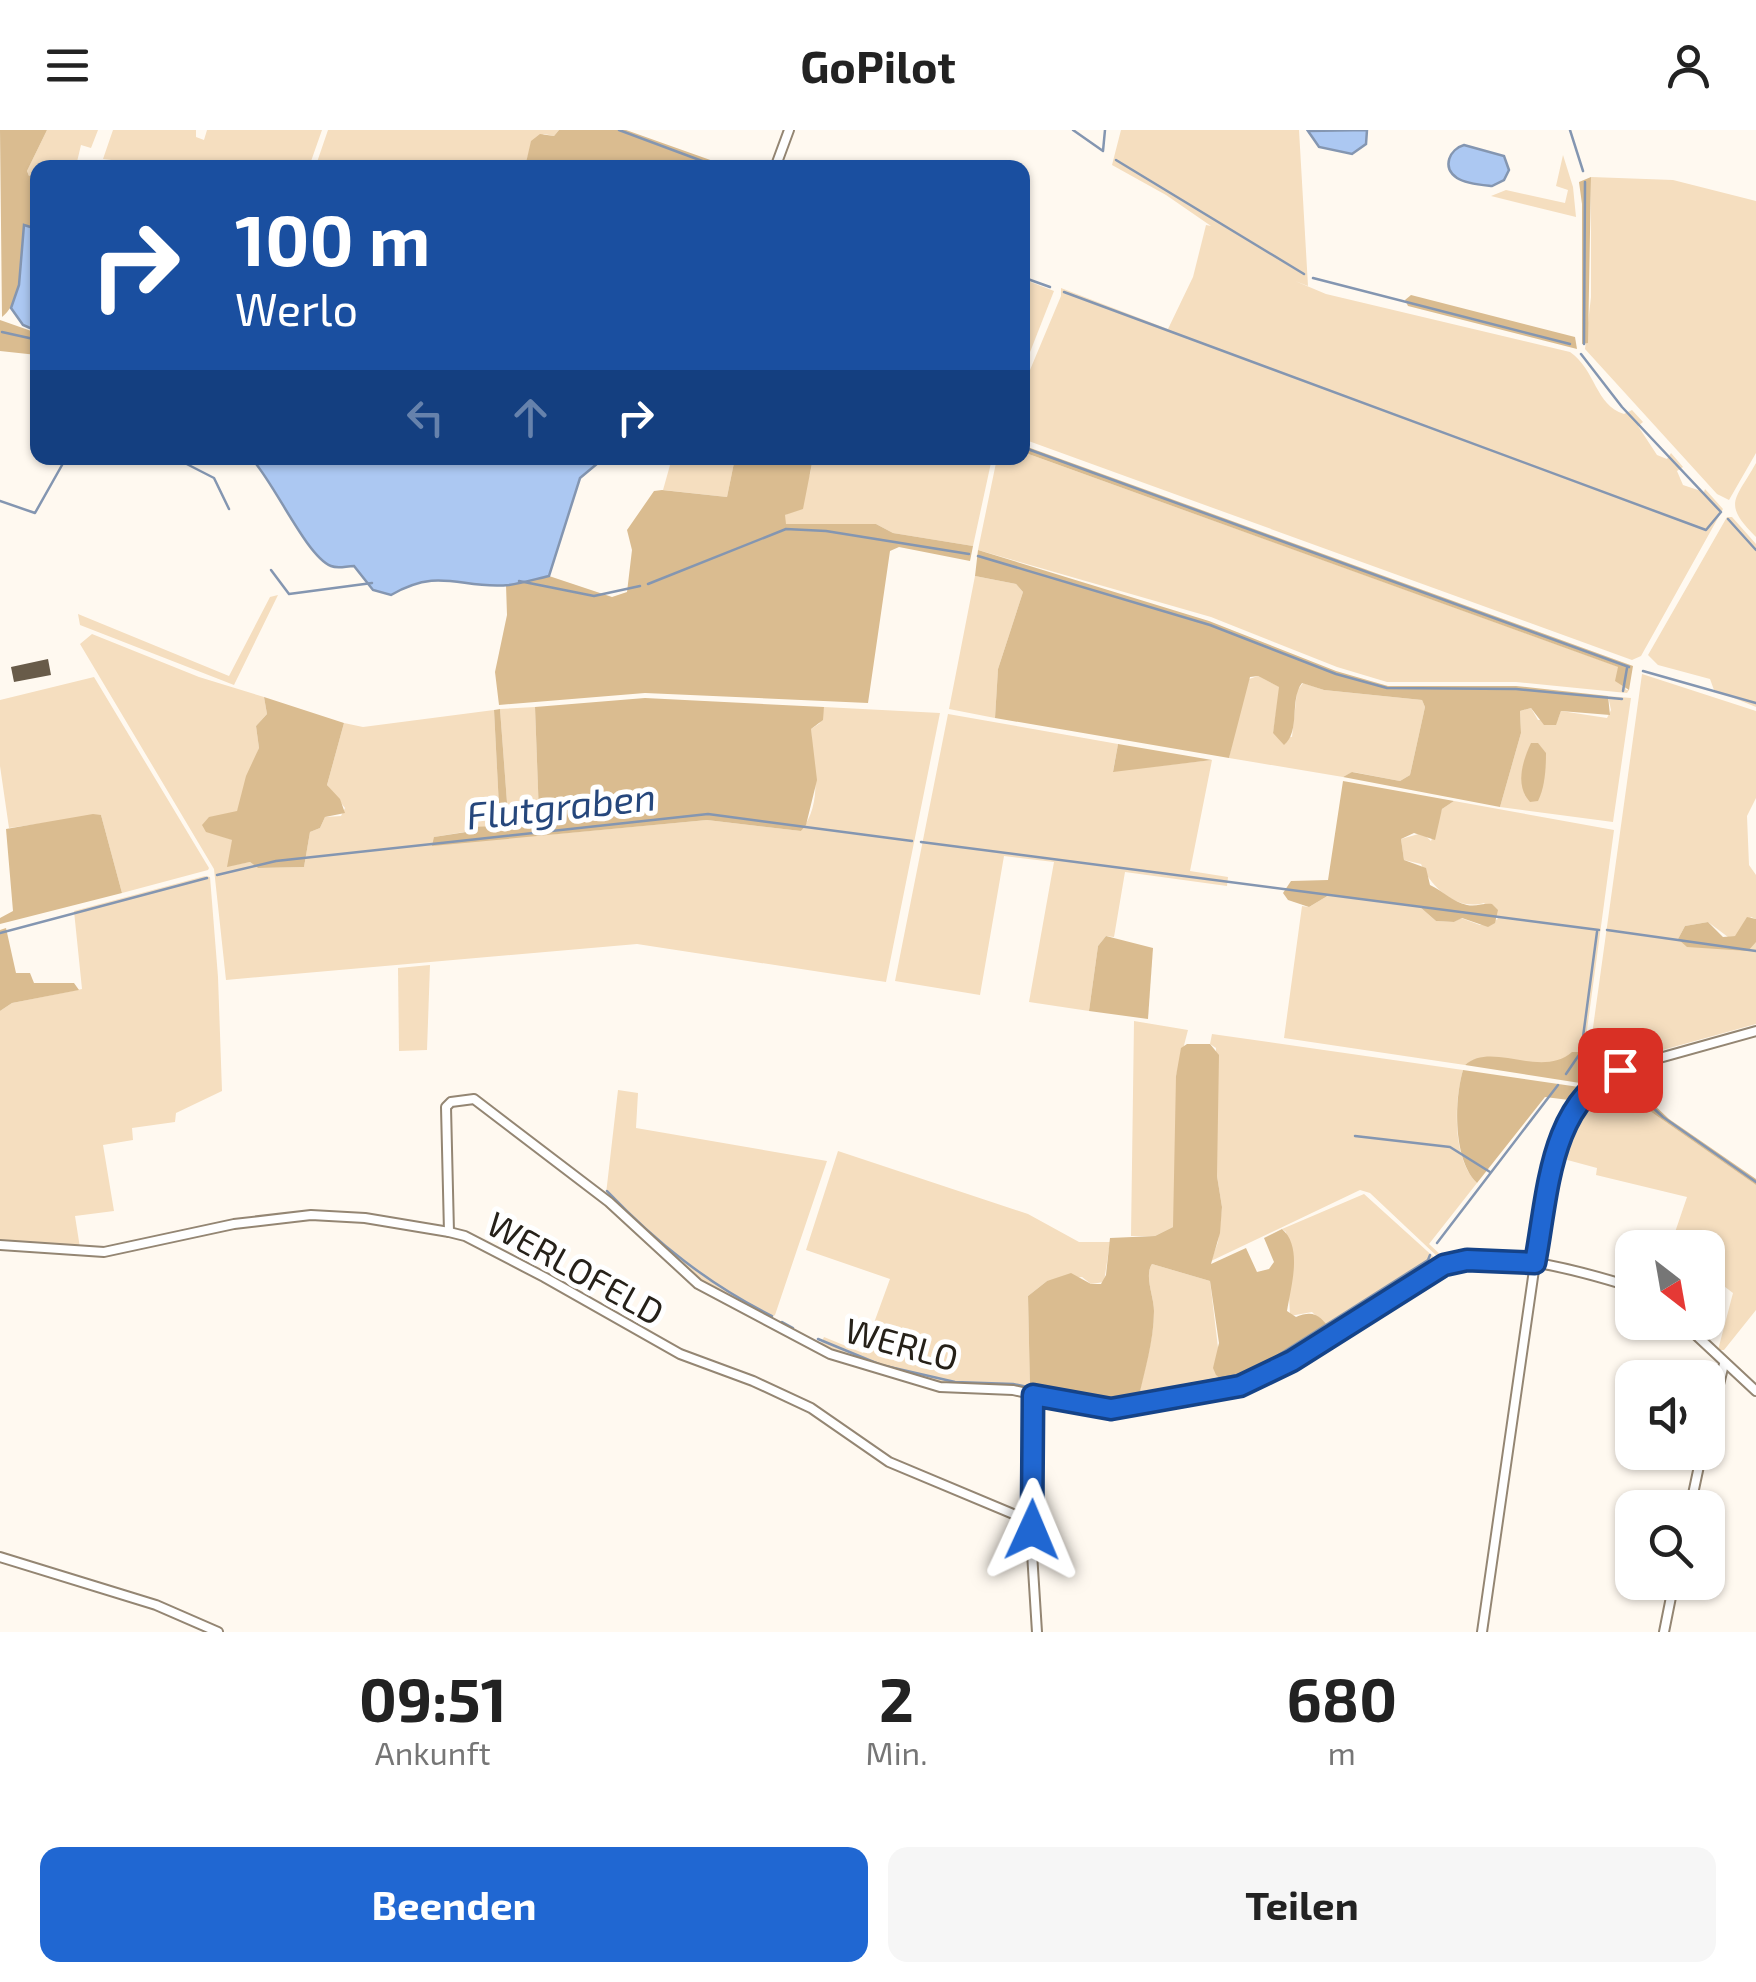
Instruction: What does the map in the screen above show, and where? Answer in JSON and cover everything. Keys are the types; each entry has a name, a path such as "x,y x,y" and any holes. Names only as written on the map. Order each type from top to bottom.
{"street":[{"path":"778,160 789,130"},
{"path":"1482,1632 1535,1263 1565,1125 1584,1092 1620,1070 1756,1031"},
{"name":"WERLO","path":"449,1232 446,1107 452,1102 474,1099 609,1202 698,1284 830,1354 922,1384 1013,1390 1111,1409 1240,1386 1292,1361 1444,1265 1467,1260 1535,1263 1615,1283"},
{"name":"WERLOFELD","path":"0,1245 104,1252 234,1224 311,1215 365,1218 449,1232 528,1269 680,1354 811,1408 889,1462 1030,1521"},
{"path":"1700,1340 1720,1360"},
{"path":"1725,1365 1756,1391"},
{"path":"1033,1395 1030,1521 1037,1632"},
{"path":"0,1557 165,1608 218,1632"},
{"path":"1664,1632 1670,1600"}],"shaded area":[{"path":"0,130 47,130 27,171 30,230 25,230 18,289 2,317"},
{"path":"47,130 98,130 91,148 81,145 77,160 32,160"},
{"path":"113,130 196,130 196,137 204,140 207,130 322,130 311,160 103,159"},
{"path":"328,130 559,130 554,136 544,134 532,141 527,160 318,160"},
{"path":"559,130 626,130 710,160 527,160 531,141 540,134 554,136"},
{"path":"1121,130 1299,130 1308,286 1295,281 1326,294 1570,352 1579,359 1607,403 1624,414 1632,410 1643,422 1638,426 1657,455 1667,459 1671,453 1683,467 1677,471 1683,485 1704,492 1705,489 1723,509 1641,656 1632,660 1030,442 1030,370 1061,288 1168,329 1193,277 1206,225 1211,226 1112,165"},
{"path":"1563,155 1573,187 1576,217 1491,196 1506,190 1565,203 1568,190 1556,186"},
{"path":"1591,177 1673,180 1756,201 1756,453 1729,500 1717,494 1585,349 1591,297"},
{"path":"1591,177 1588,343 1582,344 1579,182"},
{"path":"1030,282 1054,291 1030,352"},
{"path":"1411,295 1575,337 1577,349 1408,306 1405,300"},
{"path":"0,320 30,331 30,354 0,351"},
{"path":"1030,448 1633,666 1629,690 1615,681 1618,667 1030,455"},
{"path":"1030,455 1619,667 1629,690 1627,693 1516,682 1387,682 1337,667 1211,617 978,550 996,465 1030,465"},
{"path":"1756,463 1756,537 1739,516 1735,502"},
{"path":"670,465 734,465 727,497 663,490"},
{"path":"734,465 812,465 803,509 785,515 786,524 876,524 893,533 973,546 970,561 899,547 890,551 868,703 645,693 499,705 495,672 507,615 506,585 549,576 612,597 627,592 632,550 627,530 654,491 727,497"},
{"path":"812,465 990,465 973,546 893,533 876,524 785,524 785,515 791,512"},
{"path":"1727,517 1732,517 1756,544 1756,707 1714,690 1710,679 1658,665 1648,655"},
{"path":"978,550 1209,621 1336,671 1388,686 1516,686 1608,696 1610,715 1561,711 1556,725 1544,725 1531,708 1520,711 1521,733 1500,807 1343,777 1352,772 1400,781 1410,775 1425,707 1422,700 1324,690 1302,683 1292,732 1284,745 1273,733 1279,687 1258,676 1250,677 1229,758 995,718 998,669 1023,592 1016,584 975,576"},
{"path":"975,576 1016,584 1023,592 998,669 995,718 949,709"},
{"path":"278,595 234,685 80,625 78,614 229,676 270,597"},
{"path":"92,634 199,677 264,697 267,714 256,726 259,748 237,812 209,832 233,840 228,866 250,862 258,868 304,867 310,832 320,828 325,817 341,816 345,808 327,785 344,723 363,727 494,710 500,826 434,837 535,836 707,820 801,831 815,794 811,729 820,723 824,707 940,713 886,982 637,944 226,980 214,869 80,644"},
{"path":"1642,674 1756,711 1756,798 1747,816 1749,865 1756,875 1756,919 1751,917 1736,936 1728,937 1708,922 1685,926 1678,939 1756,942 1756,1024 1616,1063 1586,1078"},
{"path":"1258,676 1280,687 1273,733 1292,737 1297,691 1303,683 1324,690 1422,700 1425,707 1410,775 1400,781 1353,772 1343,777 1229,758 1246,680"},
{"path":"94,677 208,870 122,893 101,815 9,828 0,766 0,700"},
{"path":"1608,696 1631,698 1613,822 1500,807 1521,733 1520,711 1531,708 1538,720 1558,719 1561,711 1607,718 1611,710"},
{"path":"264,697 344,723 327,785 340,799 345,813 325,817 320,828 310,832 304,867 258,868 250,862 227,867 232,840 206,832 202,825 209,817 237,811 246,776 259,748 256,726 267,714"},
{"path":"645,698 824,707 823,720 811,729 817,780 806,825 801,831 707,820 432,846 434,837 466,832 470,827 500,826 494,710 500,709 509,829 521,828 539,815 535,707"},
{"path":"535,707 539,815 522,828 509,829 500,709"},
{"path":"948,714 1118,744 1113,771 1212,760 1190,871 1228,877 1227,886 1125,872 1114,937 1106,936 1098,946 1089,1011 1029,1002 1054,862 1004,856 980,995 895,981"},
{"path":"1531,743 1538,743 1546,759 1540,796 1538,801 1530,802 1521,781"},
{"path":"1118,744 1212,760 1113,772"},
{"path":"1343,781 1454,801 1442,809 1435,840 1414,833 1401,839 1404,860 1426,868 1430,885 1457,901 1492,904 1498,910 1495,923 1488,927 1462,918 1454,922 1436,921 1420,907 1329,895 1309,907 1288,900 1283,893 1291,881 1328,880"},
{"path":"1454,801 1614,830 1584,1052 1554,1065 1485,1057 1465,1065 1284,1038 1302,906 1309,907 1329,895 1420,907 1436,921 1454,922 1461,918 1480,925 1498,919 1484,903 1464,904 1446,895 1421,864 1404,860 1401,839 1422,833 1431,841 1442,809"},
{"path":"101,815 122,893 0,924 0,918 13,911 6,829"},
{"path":"210,877 218,977 222,1091 176,1113 175,1122 132,1128 133,1140 103,1145 114,1211 75,1216 80,1248 0,1242 0,1011 12,1003 82,989 74,911"},
{"path":"1747,917 1756,919 1756,942 1748,951 1687,947 1678,939 1685,926 1708,922 1723,937 1735,936"},
{"path":"6,928 16,973 30,973 34,983 74,983 79,990 12,1003 0,1011 0,930"},
{"path":"1106,936 1153,948 1148,1019 1089,1011 1098,946"},
{"path":"430,965 427,1050 399,1051 398,968"},
{"path":"1134,1021 1188,1030 1176,1076 1176,1220 1173,1227 1155,1236 1131,1236"},
{"path":"1212,1034 1463,1070 1457,1130 1463,1160 1477,1183 1429,1244 1443,1257 1440,1259 1370,1193 1360,1190 1211,1261 1218,1242 1222,1207 1217,1176 1216,1048 1210,1044"},
{"path":"1187,1044 1210,1044 1219,1055 1217,1176 1222,1207 1211,1264 1246,1248 1257,1272 1269,1269 1274,1262 1264,1238 1282,1229 1294,1256 1287,1311 1296,1317 1317,1316 1332,1332 1270,1370 1229,1385 1213,1368 1219,1343 1210,1281 1152,1264 1149,1274 1154,1322 1138,1401 1101,1406 1030,1390 1028,1296 1047,1281 1071,1273 1091,1284 1101,1284 1106,1275 1110,1238 1155,1236 1173,1227 1176,1076 1181,1048"},
{"path":"1572,1052 1584,1052 1580,1083 1465,1065 1489,1057 1546,1062"},
{"path":"1463,1070 1579,1087 1569,1100 1545,1097 1477,1183 1463,1160 1458,1129"},
{"path":"1620,1073 1669,1119 1756,1179 1756,1185 1637,1102 1612,1077"},
{"path":"1612,1077 1637,1102 1756,1185 1756,1310 1724,1350 1718,1350 1721,1340 1725,1340 1733,1293 1725,1287 1725,1230 1676,1230 1687,1197 1596,1175 1597,1168 1560,1158 1584,1102"},
{"path":"618,1090 638,1093 636,1128 827,1161 775,1315 770,1318 696,1277 606,1194"},
{"path":"838,1151 1028,1214 1079,1242 1110,1242 1104,1282 1091,1284 1082,1277 1047,1281 1028,1296 1030,1390 956,1386 926,1378 925,1381 820,1345 824,1337 863,1353 890,1279 806,1250"},
{"path":"1364,1194 1437,1260 1424,1267 1427,1271 1332,1332 1312,1312 1290,1316 1286,1232 1282,1229"},
{"path":"1152,1264 1210,1281 1222,1381 1229,1385 1138,1401 1154,1322 1149,1274"}],"water":[{"path":"1367,130 1366,144 1352,154 1319,147 1308,131"},
{"path":"1464,145 1504,156 1509,170 1504,180 1492,186 1469,183 1452,174 1449,159"},
{"path":"24,225 30,227 30,328 23,325 11,308 19,285"},
{"path":"257,465 596,465 580,478 549,576 492,586 438,580 408,586 391,595 373,590 354,566 334,567 321,559"}],"building":[{"path":"48,659 51,675 14,682 11,667"}],"waterway":[{"path":"619,130 700,160"},
{"path":"1073,130 1103,151 1105,130"},
{"path":"1570,130 1583,171"},
{"path":"1116,160 1304,274"},
{"path":"1584,344 1585,182"},
{"path":"1313,278 1570,344"},
{"path":"1030,280 1050,287"},
{"path":"1064,292 1706,530 1721,512 1622,407 1581,354"},
{"path":"2,332 30,338"},
{"path":"1030,450 1629,667"},
{"path":"0,501 35,513 62,465"},
{"path":"189,465 214,478 229,509"},
{"path":"1728,519 1756,550"},
{"path":"648,584 786,529 826,531 969,554"},
{"path":"978,556 1210,625 1336,674 1387,688 1516,689 1622,699"},
{"path":"271,570 289,594 372,583"},
{"path":"519,581 594,596 640,586"},
{"path":"1623,691 1627,668"},
{"path":"1643,671 1756,703"},
{"name":"Flutgraben","path":"217,875 276,861 708,814 912,841"},
{"path":"921,842 1599,930"},
{"path":"0,933 207,878"},
{"path":"1607,930 1756,951"},
{"path":"1566,1074 1581,1052 1597,932"},
{"path":"1617,1075 1663,1117 1756,1182"},
{"path":"1437,1243 1558,1085"},
{"path":"1355,1136 1450,1147 1490,1172"},
{"path":"607,1191 684,1261 772,1316"},
{"path":"1158,1391 1252,1372 1428,1260 1430,1255"},
{"path":"782,1322 793,1328"},
{"path":"818,1339 881,1365 955,1382 1013,1384 1100,1402 1136,1396"}],"route":[{"path":"1032,1530 1033,1395 1111,1409 1240,1386 1292,1361 1444,1265 1467,1260 1535,1263 1565,1125 1584,1092 1620,1070"}]}
